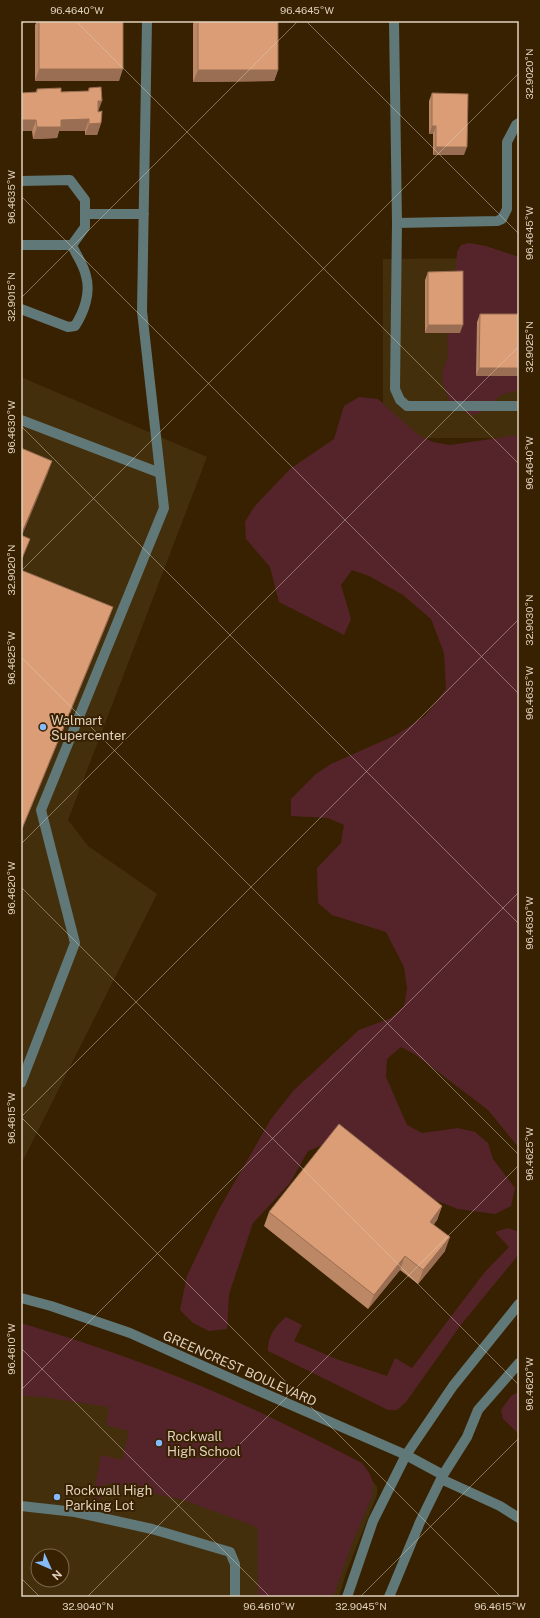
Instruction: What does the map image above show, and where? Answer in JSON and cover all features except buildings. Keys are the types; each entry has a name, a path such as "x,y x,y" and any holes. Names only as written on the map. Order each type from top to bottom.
{"street":[{"path":"21,1083 75,944 41,810 164,508 142,311 146,21"},
{"path":"394,21 397,223 395,389 400,400 407,406 519,406"},
{"path":"397,223 497,221 502,218 507,209 507,142 516,125 519,123"},
{"path":"21,181 70,180 86,200 85,227 72,245"},
{"path":"85,214 144,214"},
{"path":"21,245 72,245"},
{"path":"21,309 68,327 76,326 83,315 88,287 86,275 72,245"},
{"path":"21,420 160,473"},
{"name":"GREENCREST BOULEVARD","path":"21,1298 51,1306 130,1333 406,1455 442,1477 500,1506 519,1518"},
{"path":"347,1597 374,1521 406,1455 454,1386 519,1304"},
{"path":"389,1597 420,1522 442,1477 467,1437 478,1410 519,1363"},
{"path":"21,1506 83,1514 152,1529 230,1552 235,1564 235,1597"}],"shaded area":[{"path":"469,243 486,246 519,257 519,390 501,395 480,413 471,415 455,406 449,400 443,382 442,373 448,356 447,329 457,252 461,245"},
{"path":"519,258 519,438 383,438 383,259"},
{"path":"21,377 207,457 68,820 88,846 157,894 21,1164"},
{"path":"359,397 378,399 417,434 433,442 450,445 519,435 519,1148 488,1110 416,1055 401,1047 387,1059 386,1077 407,1125 422,1133 458,1128 475,1132 488,1143 493,1159 515,1188 511,1206 495,1214 458,1209 422,1195 325,1144 308,1151 290,1183 253,1223 229,1294 227,1329 209,1331 193,1323 180,1310 187,1276 218,1211 271,1119 294,1090 359,1030 391,1018 404,1006 407,988 404,967 386,932 332,915 318,903 317,868 341,843 344,825 328,818 291,816 291,799 316,774 331,764 396,735 425,716 446,689 444,653 431,619 403,595 369,576 352,570 341,585 351,619 344,635 279,602 270,567 246,539 245,522 254,507 290,469 334,439 344,406"},
{"path":"508,1228 519,1232 519,1254 460,1326 406,1402 397,1410 388,1410 268,1351 269,1341 273,1332 286,1317 302,1325 294,1341 339,1360 387,1376 395,1358 412,1368 484,1273 509,1247 495,1232"},
{"path":"21,1323 112,1352 201,1386 262,1413 362,1463 370,1474 373,1484 372,1497 353,1541 333,1597 258,1597 258,1528 252,1525 183,1500 106,1483 102,1498 95,1499 93,1496 101,1455 122,1460 129,1431 106,1425 109,1407 44,1397 21,1396"},
{"name":"Rockwall High School","path":"21,1337 369,1476 377,1487 377,1495 346,1573 339,1597 21,1597"},
{"path":"519,1392 519,1434 503,1419 501,1410 511,1396"}],"place":[{"name":"Walmart Supercenter","path":"43,727"},
{"name":"Rockwall High School","path":"159,1443"},
{"name":"Rockwall High Parking Lot","path":"57,1497"}]}
